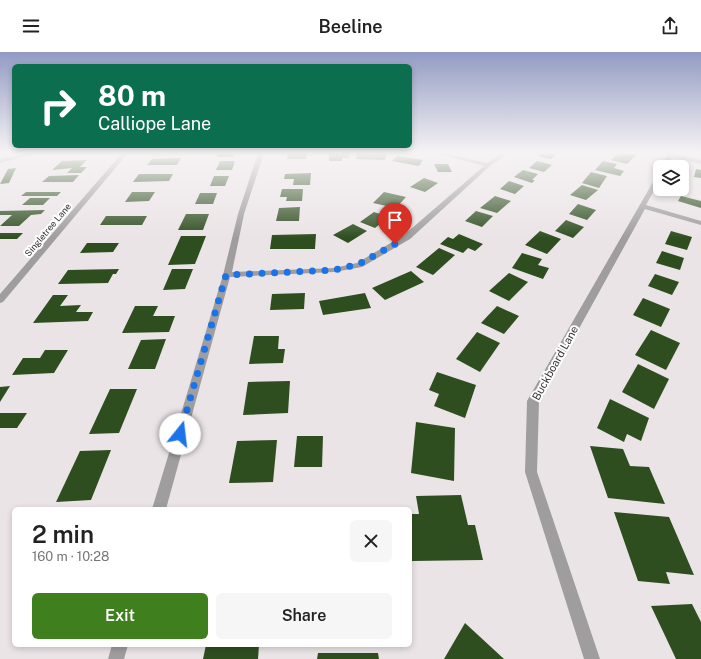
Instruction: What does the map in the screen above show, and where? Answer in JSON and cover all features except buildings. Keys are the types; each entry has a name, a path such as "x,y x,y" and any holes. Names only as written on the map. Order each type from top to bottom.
{"street":[{"name":"Singletree Lane","path":"0,300 101,181"},
{"path":"160,507 226,275 241,214 252,181"},
{"path":"226,275 334,270 359,264 407,237 470,181"},
{"name":"Buckboard Lane","path":"592,659 531,472 533,401 653,188"},
{"path":"643,206 701,223"},
{"path":"116,659 119,647"}],"route":[{"path":"180,434 226,275 334,270 359,264 395,244"}]}
